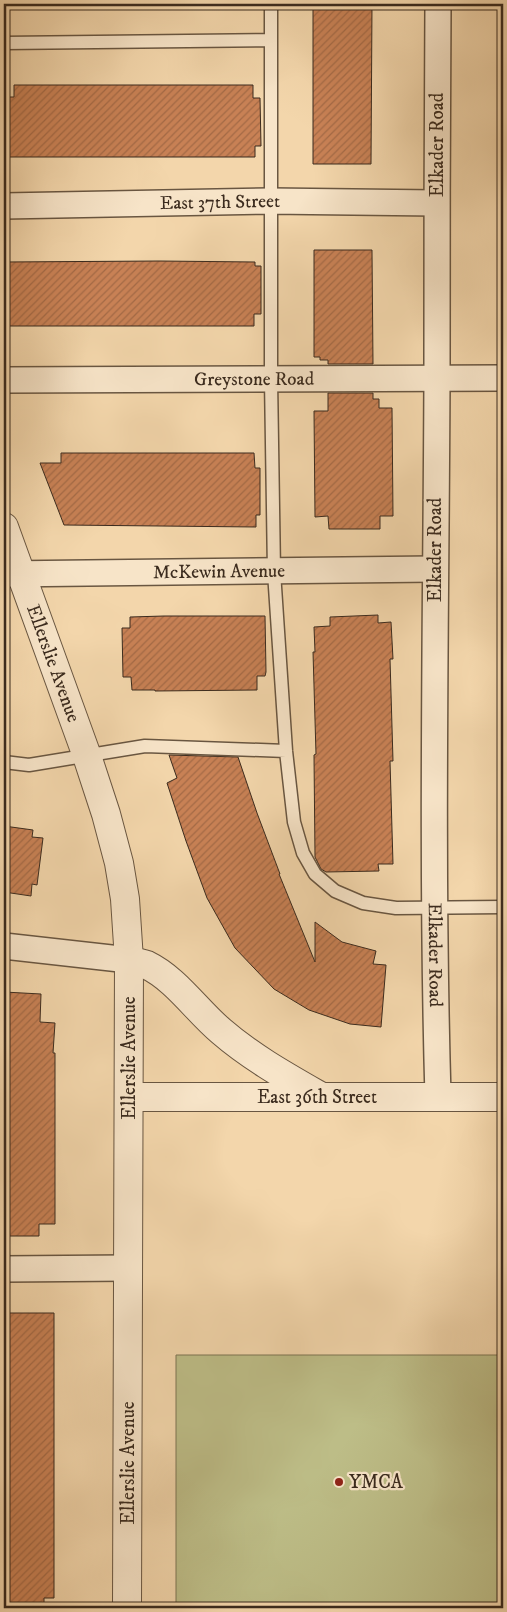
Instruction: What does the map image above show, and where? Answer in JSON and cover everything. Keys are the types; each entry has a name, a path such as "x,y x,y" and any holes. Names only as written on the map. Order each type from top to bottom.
{"street":[{"name":"Elkader Road","path":"438,4 437,378 434,570 435,908 438,1097"},
{"name":"East 37th Street","path":"4,206 270,202 436,203"},
{"name":"Greystone Road","path":"4,380 503,378"},
{"name":"Ellerslie Avenue","path":"4,527 12,574 87,756 106,814 119,863 125,899 129,960 128,1608"},
{"name":"McKewin Avenue","path":"12,574 434,570"},
{"path":"4,946 129,960 146,964 168,979 220,1030 246,1050 277,1072 321,1097"},
{"name":"East 36th Street","path":"129,1096 503,1097"},
{"path":"4,1269 128,1268"}],"lane":[{"path":"271,4 270,202 274,572 286,751 294,822 303,853 315,874 335,891 363,903 396,908 503,907"},
{"path":"4,44 271,40"},
{"path":"4,762 29,765 146,746 286,751"}],"green space":[{"name":"YMCA","path":"176,1355 503,1355 503,1608 176,1608"}],"building":[{"path":"313,4 372,4 371,164 313,164"},
{"path":"14,85 253,85 253,98 260,98 261,146 255,146 255,157 4,157 4,97 14,97"},
{"path":"314,250 372,250 373,364 328,364 328,360 320,360 320,357 314,357"},
{"path":"4,262 255,262 255,266 261,266 261,314 254,314 254,326 4,326"},
{"path":"328,393 373,393 373,399 379,399 379,408 392,408 393,516 380,516 380,529 329,529 328,516 315,517 314,411 328,411"},
{"path":"61,453 254,453 255,468 260,468 260,515 256,515 256,527 64,525 40,463 61,463"},
{"path":"378,615 378,623 391,622 393,659 390,659 393,761 390,761 393,864 378,864 379,871 326,872 321,869 315,857 314,627 330,626 330,617"},
{"path":"265,616 266,672 265,676 257,676 257,690 132,690 131,677 123,677 122,628 130,628 130,617"},
{"path":"169,755 238,757 279,874 315,962 315,922 342,942 376,951 373,964 386,965 381,1027 350,1024 309,1010 274,989 235,948 207,898 186,841 167,783 177,778"},
{"path":"4,826 33,830 32,837 43,838 37,885 32,884 31,896 4,892"},
{"path":"4,992 41,994 40,1022 55,1023 53,1053 55,1053 55,1224 39,1224 39,1236 4,1236"},
{"path":"4,1313 54,1313 54,1598 44,1598 44,1608 4,1608"}],"place":[{"name":"YMCA","path":"339,1482"}]}
